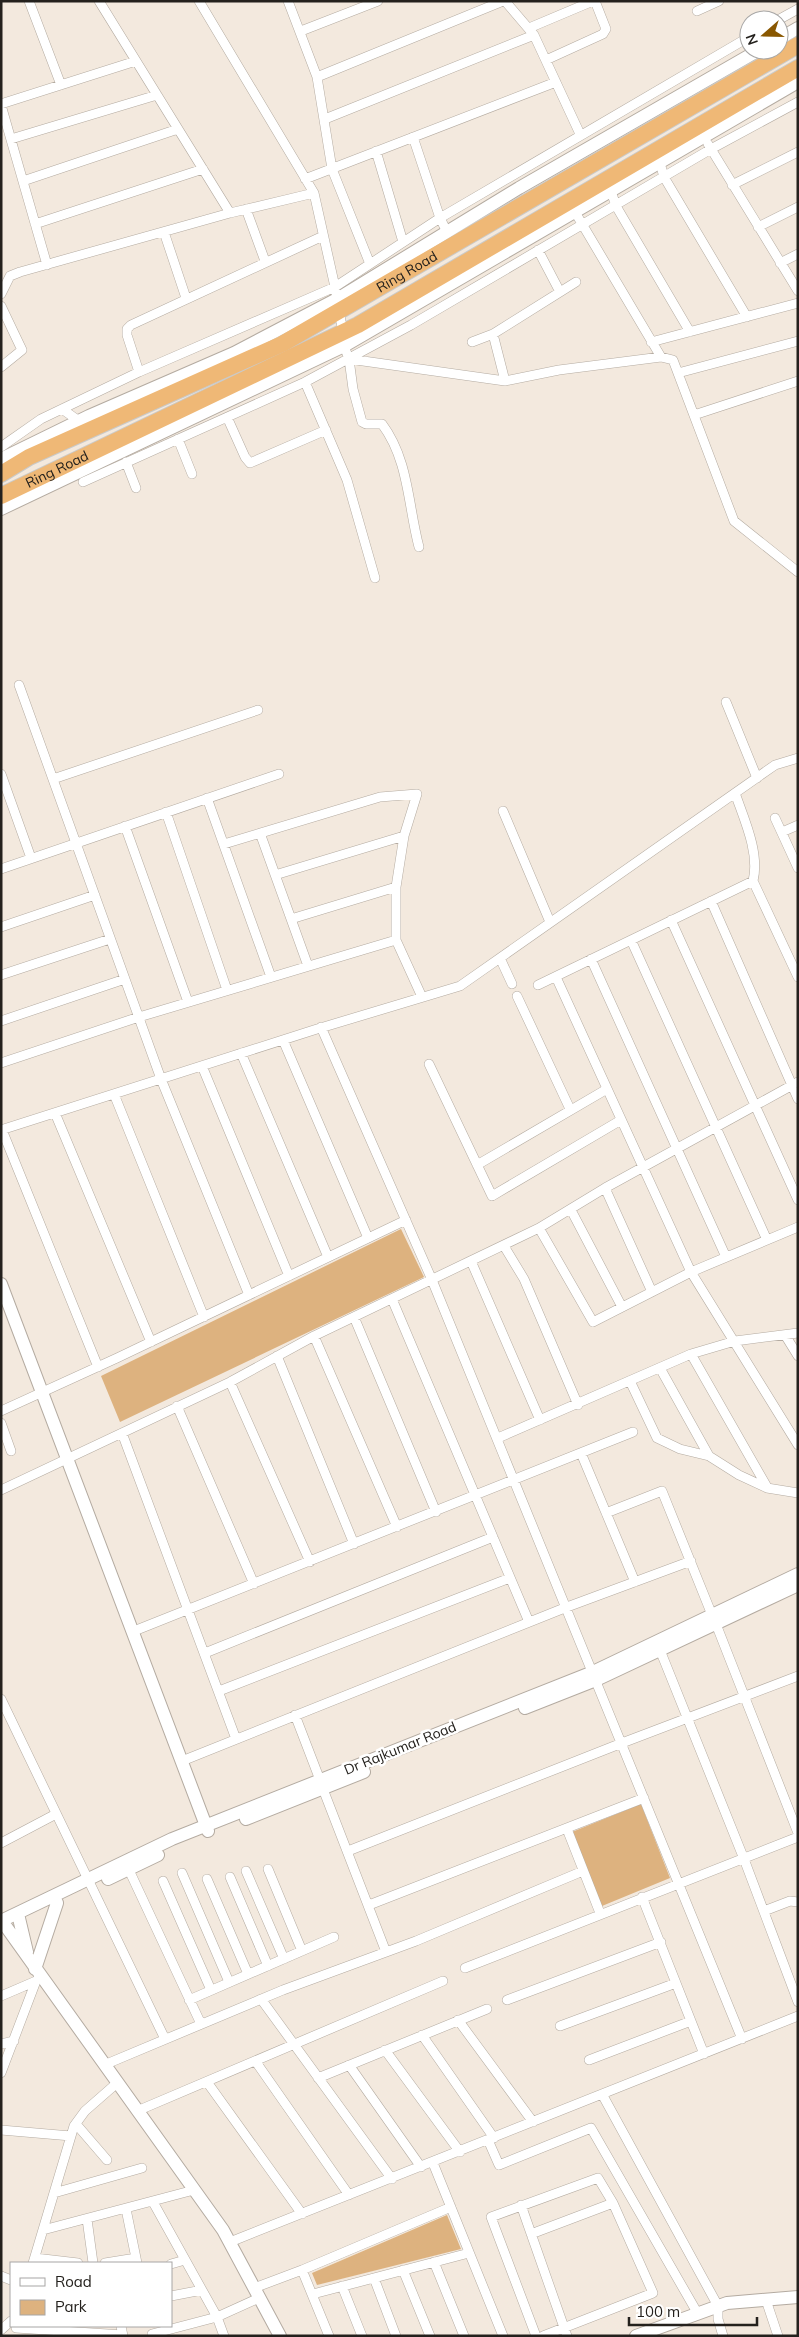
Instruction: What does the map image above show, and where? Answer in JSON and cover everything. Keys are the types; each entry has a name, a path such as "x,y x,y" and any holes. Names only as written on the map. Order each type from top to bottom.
{"highway":[{"name":"Ring Road","path":"1,474 29,457 282,344 337,299 798,44"},
{"name":"Ring Road","path":"1,496 344,339 798,68"}],"street":[{"path":"28,1 60,85"},
{"path":"99,1 230,213"},
{"path":"199,1 314,193 337,299 353,388 362,422 366,424 382,424 391,436 409,492 419,548"},
{"path":"288,1 301,31 317,78 332,168 370,264"},
{"path":"301,31 378,1"},
{"path":"317,78 504,1 532,32 580,134"},
{"path":"325,118 532,32 594,1 606,29 602,34 546,60"},
{"path":"698,11 719,1"},
{"path":"1,447 41,418 139,372 337,299 370,264 440,218 580,134 739,43"},
{"path":"728,49 737,63"},
{"path":"1,459 16,449 234,353 337,299 447,232 742,60"},
{"path":"46,266 1,104 136,61"},
{"path":"675,79 684,93"},
{"path":"305,179 556,82"},
{"path":"1,509 344,339 574,212 798,82"},
{"path":"11,139 157,95"},
{"path":"83,482 305,382 411,325 538,250 583,226 711,149 798,102"},
{"path":"23,181 178,129"},
{"path":"413,137 440,218 447,232"},
{"path":"704,137 798,291"},
{"path":"376,151 403,242"},
{"path":"732,185 798,152"},
{"path":"660,163 664,177 747,317"},
{"path":"35,224 203,169"},
{"path":"611,191 616,206 690,332"},
{"path":"1,272 10,276 230,213 314,193"},
{"path":"758,227 798,207"},
{"path":"246,209 265,261"},
{"path":"574,212 661,357"},
{"path":"164,232 186,298"},
{"path":"139,372 126,329 186,298 322,236"},
{"path":"538,250 560,292"},
{"path":"780,263 798,254"},
{"path":"1,294 10,276"},
{"path":"472,342 492,334 576,282"},
{"path":"651,342 798,303"},
{"path":"1,306 22,350 1,368"},
{"path":"492,334 506,381"},
{"path":"678,373 798,341"},
{"path":"646,359 651,342"},
{"path":"348,359 506,381 559,370 661,357 673,360 734,521 798,572"},
{"path":"694,415 798,381"},
{"path":"305,382 348,480 376,578"},
{"path":"62,408 79,421"},
{"path":"227,417 244,457 250,463 326,430"},
{"path":"178,439 192,474"},
{"path":"126,462 136,488"},
{"path":"19,686 161,1079 248,1295"},
{"path":"726,702 757,778"},
{"path":"53,779 258,710"},
{"path":"98,1367 2,1130 282,1040 460,986 757,778 775,766 797,760"},
{"path":"1,774 31,858"},
{"path":"1,868 279,774"},
{"path":"735,793 753,854 755,871 753,881 798,977"},
{"path":"224,844 380,797 417,794 404,836 396,887 396,940 422,997"},
{"path":"207,798 271,977"},
{"path":"503,811 550,922"},
{"path":"166,812 226,990"},
{"path":"775,818 798,868"},
{"path":"782,832 798,825"},
{"path":"125,826 188,1002"},
{"path":"260,833 308,966"},
{"path":"275,875 404,836"},
{"path":"538,985 753,881"},
{"path":"291,919 396,887"},
{"path":"1,927 95,895"},
{"path":"711,901 795,1084 798,1099"},
{"path":"671,920 798,1200"},
{"path":"1,975 110,939"},
{"path":"1,1063 139,1016 396,940"},
{"path":"631,940 767,1240"},
{"path":"500,958 512,984"},
{"path":"591,960 726,1257"},
{"path":"556,977 691,1272 794,1432 798,1445"},
{"path":"1,1021 125,979"},
{"path":"517,996 570,1109"},
{"path":"321,1028 432,1280 498,1438 742,2038"},
{"path":"282,1040 368,1238"},
{"path":"241,1053 328,1257"},
{"path":"429,1064 492,1196 621,1120"},
{"path":"202,1066 289,1276"},
{"path":"1,1490 230,1382 314,1336 504,1246 539,1228 604,1188 795,1084"},
{"path":"477,1165 607,1089"},
{"path":"114,1094 204,1317"},
{"path":"55,1113 151,1342"},
{"path":"604,1188 652,1292"},
{"path":"570,1210 622,1307"},
{"path":"1,1411 98,1367 406,1220"},
{"path":"539,1228 593,1322 691,1272 798,1227"},
{"path":"504,1246 524,1279 578,1405"},
{"path":"471,1261 540,1420"},
{"path":"1,1284 69,1459 207,1829"},
{"path":"392,1299 529,1622"},
{"path":"354,1317 436,1512"},
{"path":"498,1438 578,1405 691,1354 735,1341 798,1333"},
{"path":"784,1335 798,1356"},
{"path":"314,1336 397,1527"},
{"path":"691,1354 767,1488"},
{"path":"277,1356 354,1544"},
{"path":"660,1368 709,1456"},
{"path":"630,1381 657,1438 680,1449 709,1456 739,1475 767,1488 798,1493"},
{"path":"230,1382 310,1562"},
{"path":"177,1406 254,1584"},
{"path":"1,1423 11,1451"},
{"path":"134,1631 633,1432"},
{"path":"122,1434 236,1739"},
{"path":"581,1453 635,1582"},
{"path":"606,1513 662,1491 798,1833"},
{"path":"205,1653 493,1537"},
{"path":"182,1760 567,1607 691,1561"},
{"name":"Dr Rajkumar Road","path":"2,1925 90,1883 172,1839 207,1829 660,1650 798,1574"},
{"path":"219,1690 510,1578"},
{"name":"Dr Rajkumar Road","path":"595,1676 714,1620 798,1585"},
{"path":"660,1650 744,1859 798,2002"},
{"path":"348,1851 798,1676"},
{"path":"1,1699 165,2039"},
{"path":"295,1715 386,1952"},
{"path":"369,1905 644,1798"},
{"path":"1,1843 56,1814"},
{"name":"Dr Rajkumar Road","path":"90,1883 129,1870 207,1829"},
{"path":"567,1829 600,1913"},
{"path":"465,1968 600,1913 798,1837"},
{"path":"268,1869 302,1951"},
{"path":"129,1870 201,2024"},
{"path":"246,1871 284,1959"},
{"path":"104,2065 261,1999 386,1952 583,1871"},
{"path":"182,1873 229,1982"},
{"path":"230,1877 268,1966"},
{"path":"207,1879 248,1974"},
{"path":"163,1880 212,1990"},
{"path":"642,1897 704,2054"},
{"path":"1,2073 37,1976 55,1900"},
{"path":"764,1911 790,1901 798,1902"},
{"path":"19,1917 27,1955 37,1976 104,2065 230,2242 280,2336"},
{"path":"2,1925 27,1955"},
{"path":"189,2000 334,1937"},
{"path":"507,2000 661,1942"},
{"path":"1,1996 37,1976"},
{"path":"137,2111 295,2046 443,1981"},
{"path":"560,2026 676,1983"},
{"path":"261,1999 392,2179"},
{"path":"318,2078 487,2009"},
{"path":"230,2242 433,2163 798,2016"},
{"path":"458,2020 533,2122"},
{"path":"589,2060 691,2021"},
{"path":"422,2035 491,2139 499,2165 591,2128 698,2314"},
{"path":"1,2044 14,2041"},
{"path":"385,2050 460,2152"},
{"path":"256,2062 349,2195"},
{"path":"349,2065 421,2167"},
{"path":"207,2082 302,2214"},
{"path":"56,2262 34,2261 71,2136 84,2111 117,2083"},
{"path":"602,2094 718,2306 718,2319 723,2336"},
{"path":"76,2124 107,2160"},
{"path":"1,2130 71,2136"},
{"path":"433,2163 503,2336"},
{"path":"54,2193 142,2168"},
{"path":"536,2336 491,2216 598,2178 613,2203 653,2293 565,2332 543,2336"},
{"path":"43,2230 194,2190"},
{"path":"153,2202 217,2317 224,2336"},
{"path":"532,2234 613,2203"},
{"path":"522,2205 565,2332"},
{"path":"152,2332 217,2317 257,2293 302,2270 451,2207"},
{"path":"121,2262 137,2261 126,2209"},
{"path":"87,2219 93,2262"},
{"path":"313,2294 469,2253"},
{"path":"172,2264 185,2260"},
{"path":"434,2262 464,2336"},
{"path":"302,2270 329,2336"},
{"path":"403,2270 430,2336"},
{"path":"374,2278 396,2336"},
{"path":"342,2286 362,2336"},
{"path":"172,2296 202,2290"},
{"path":"636,2336 667,2330 698,2314 727,2303 798,2297"},
{"path":"766,2300 778,2336"},
{"path":"1,2330 15,2328 123,2336"}],"green space":[{"path":"401,1229 424,1277 120,1422 101,1376"},
{"path":"641,1804 670,1878 602,1906 572,1832"},
{"path":"447,2215 461,2249 317,2285 312,2273"}]}
